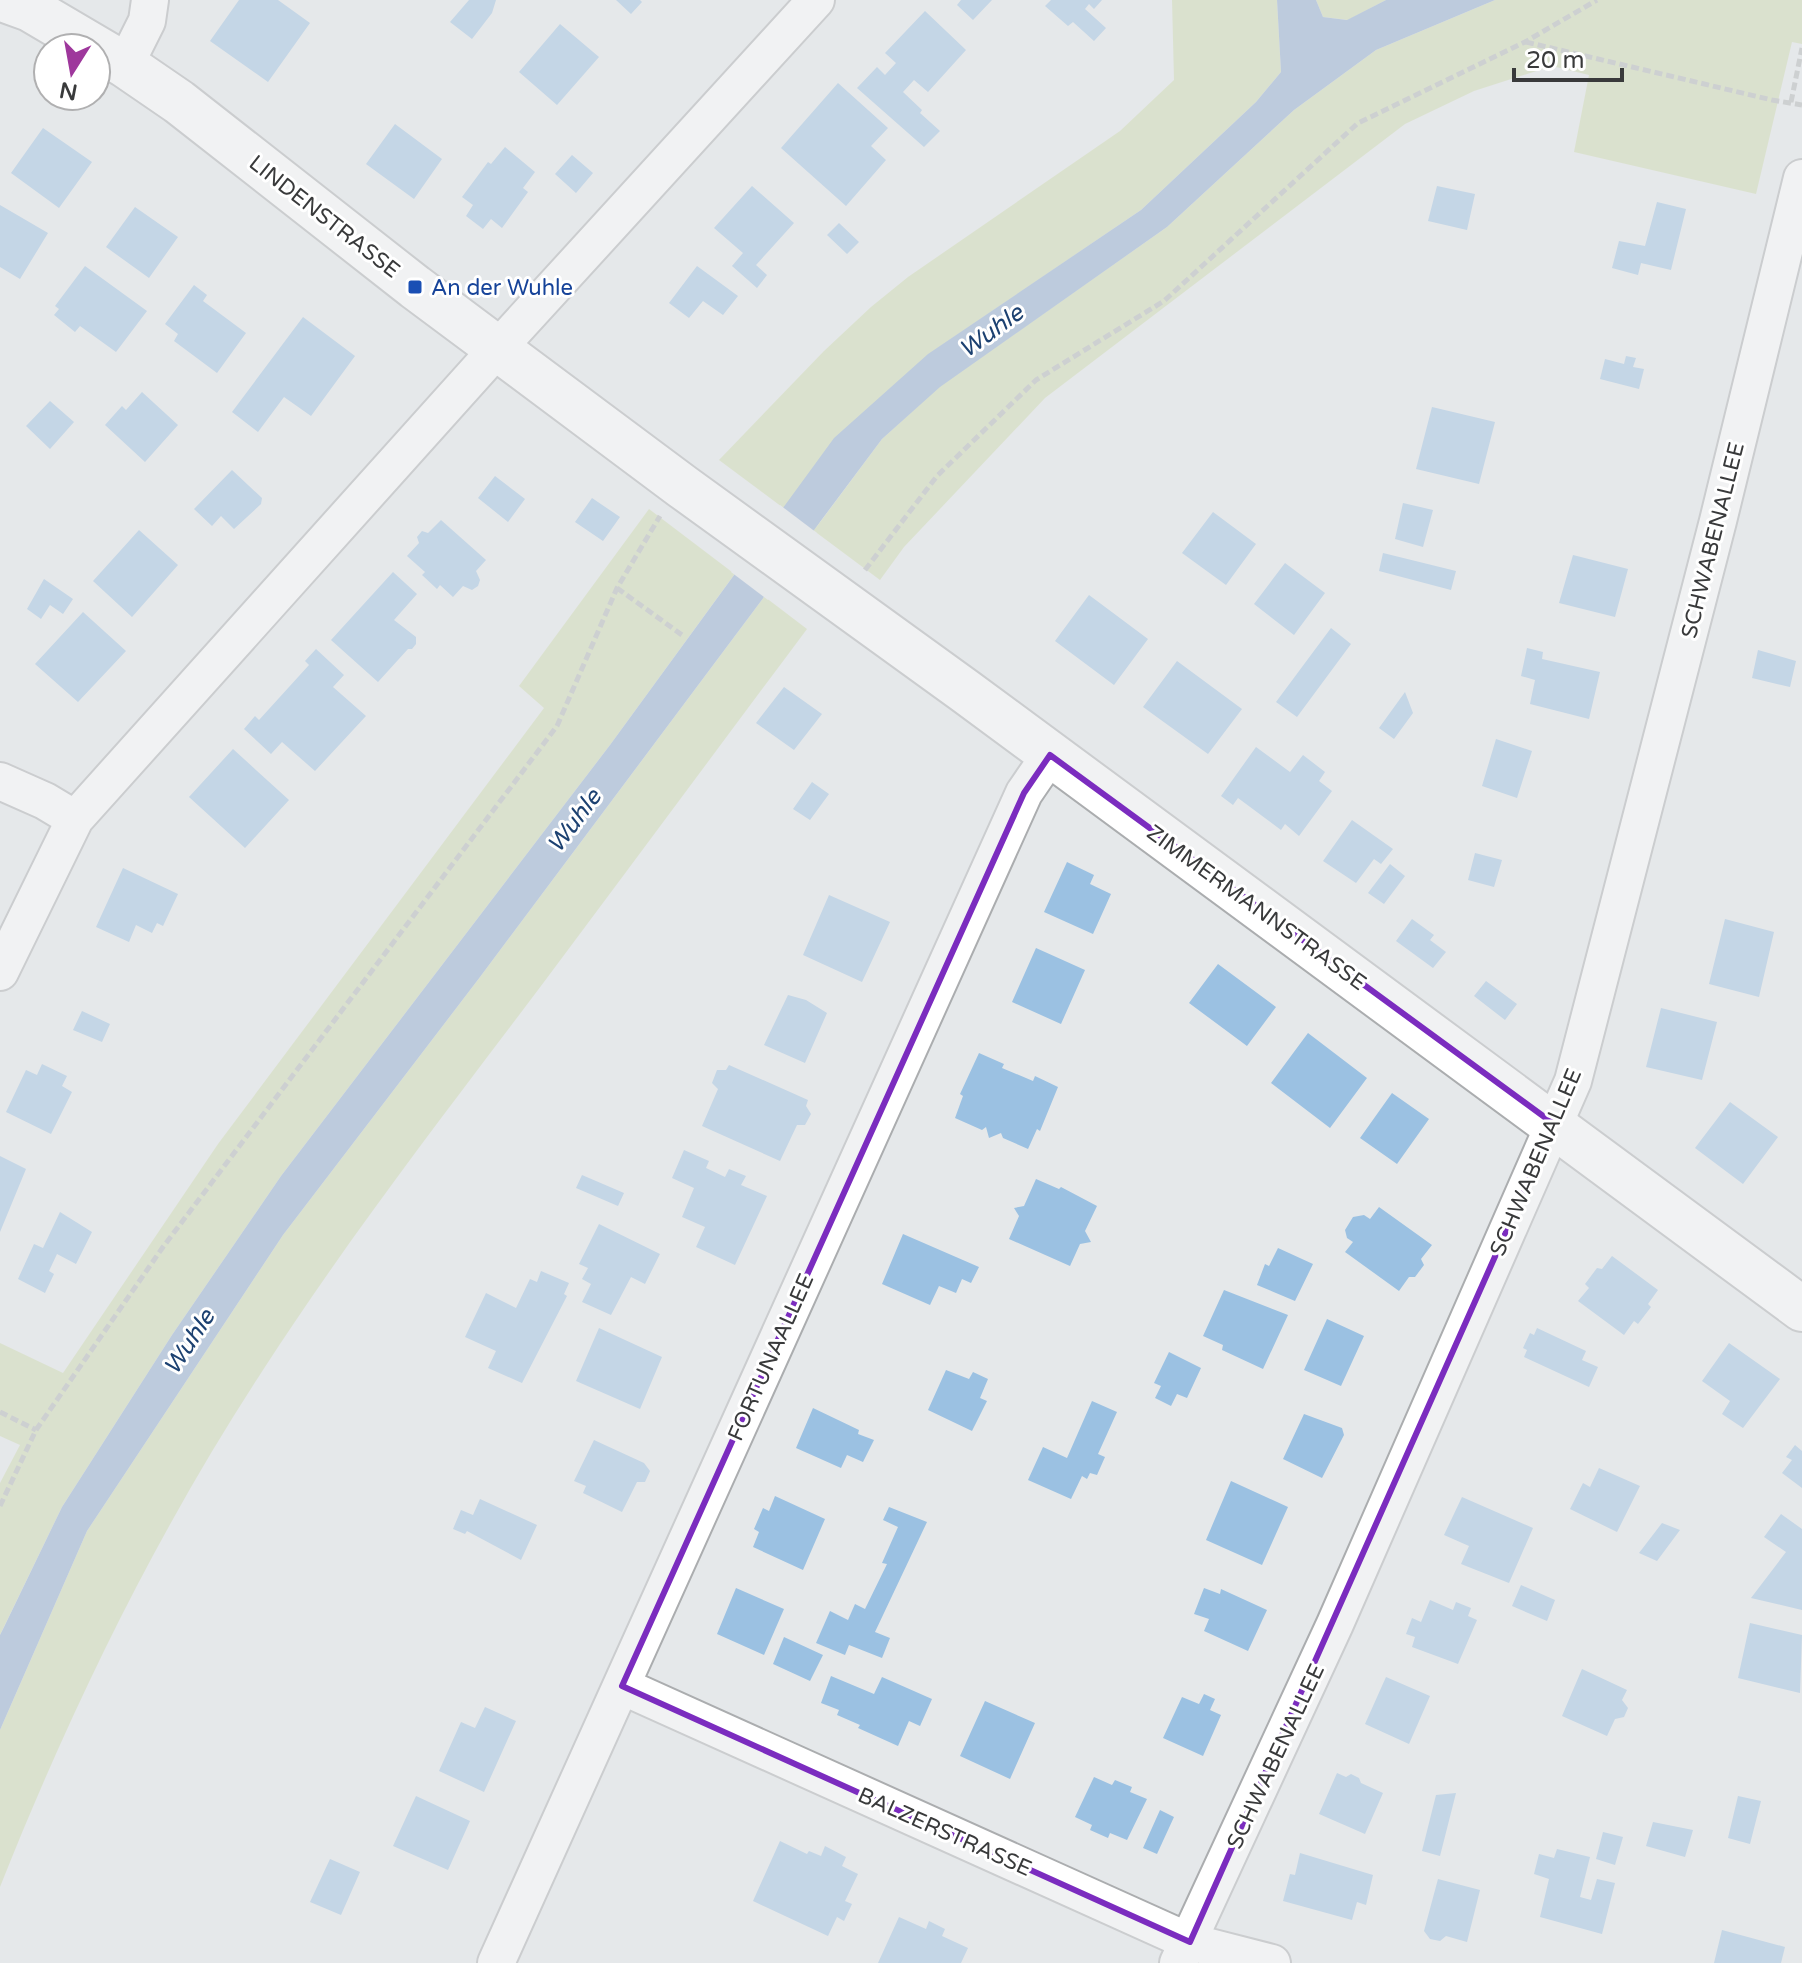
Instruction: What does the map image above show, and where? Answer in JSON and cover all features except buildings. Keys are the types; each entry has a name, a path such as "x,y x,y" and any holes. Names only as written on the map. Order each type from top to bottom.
{"street":[{"name":"LINDENSTRASSE","path":"5,0 30,9 125,65 179,102 415,287 711,507"},
{"path":"125,65 147,21 150,0"},
{"path":"0,972 75,819 816,0"},
{"name":"SCHWABENALLEE","path":"1184,1952 1335,1624 1573,1081 1718,521 1802,178"},
{"name":"ZIMMERMANNSTRASSE","path":"711,507 847,585 1050,755 1802,1309"},
{"name":"FORTUNAALLEE","path":"496,1963 1024,793 1050,755"},
{"path":"0,781 45,801 75,819"},
{"name":"BALZERSTRASSE","path":"622,1686 1184,1952 1272,1963"}],"path":[{"path":"847,585 937,476 1036,380 1164,301 1358,123 1525,42 1597,0"},
{"path":"1525,42 1802,105"},
{"path":"1791,102 1802,48"},
{"path":"0,1506 36,1430 163,1247 557,726 617,588 646,536 666,508"},
{"path":"617,588 682,635"},
{"path":"0,1412 36,1430"}],"highlighted area":[{"path":"1050,755 1554,1124 1190,1942 622,1686 1024,793"}],"green space":[{"path":"1172,0 1277,0 1281,72 1256,102 1141,210 929,354 815,529 882,439 939,387 1167,227 1294,110 1376,50 1495,0 1802,0 1802,44 1792,42 1756,194 1574,152 1589,75 1552,66 1474,91 1405,124 1045,398 904,547 880,580 719,460 871,307 908,277 1120,131 1174,80"},
{"path":"1316,0 1386,0 1348,20 1323,17"},
{"path":"649,509 807,629 399,1175 263,1370 187,1494 118,1622 56,1753 0,1887 0,1730 87,1531 283,1235 764,597 734,575 610,745 281,1176 172,1335 62,1507 0,1635 0,1483 20,1445 0,1436 0,1343 63,1373 218,1144 544,708 519,686"}],"water":[{"name":"Wuhle","path":"1277,0 1316,0 1323,17 1347,20 1386,0 1495,0 1376,50 1294,110 1167,227 940,387 882,439 283,1235 87,1531 0,1730 0,1635 62,1507 172,1335 281,1176 610,745 834,438 928,354 1141,210 1256,102 1281,72"}],"pier":[{"path":"780,505 817,533 768,600 731,572"}],"place":[{"name":"An der Wuhle","path":"415,287"}]}
